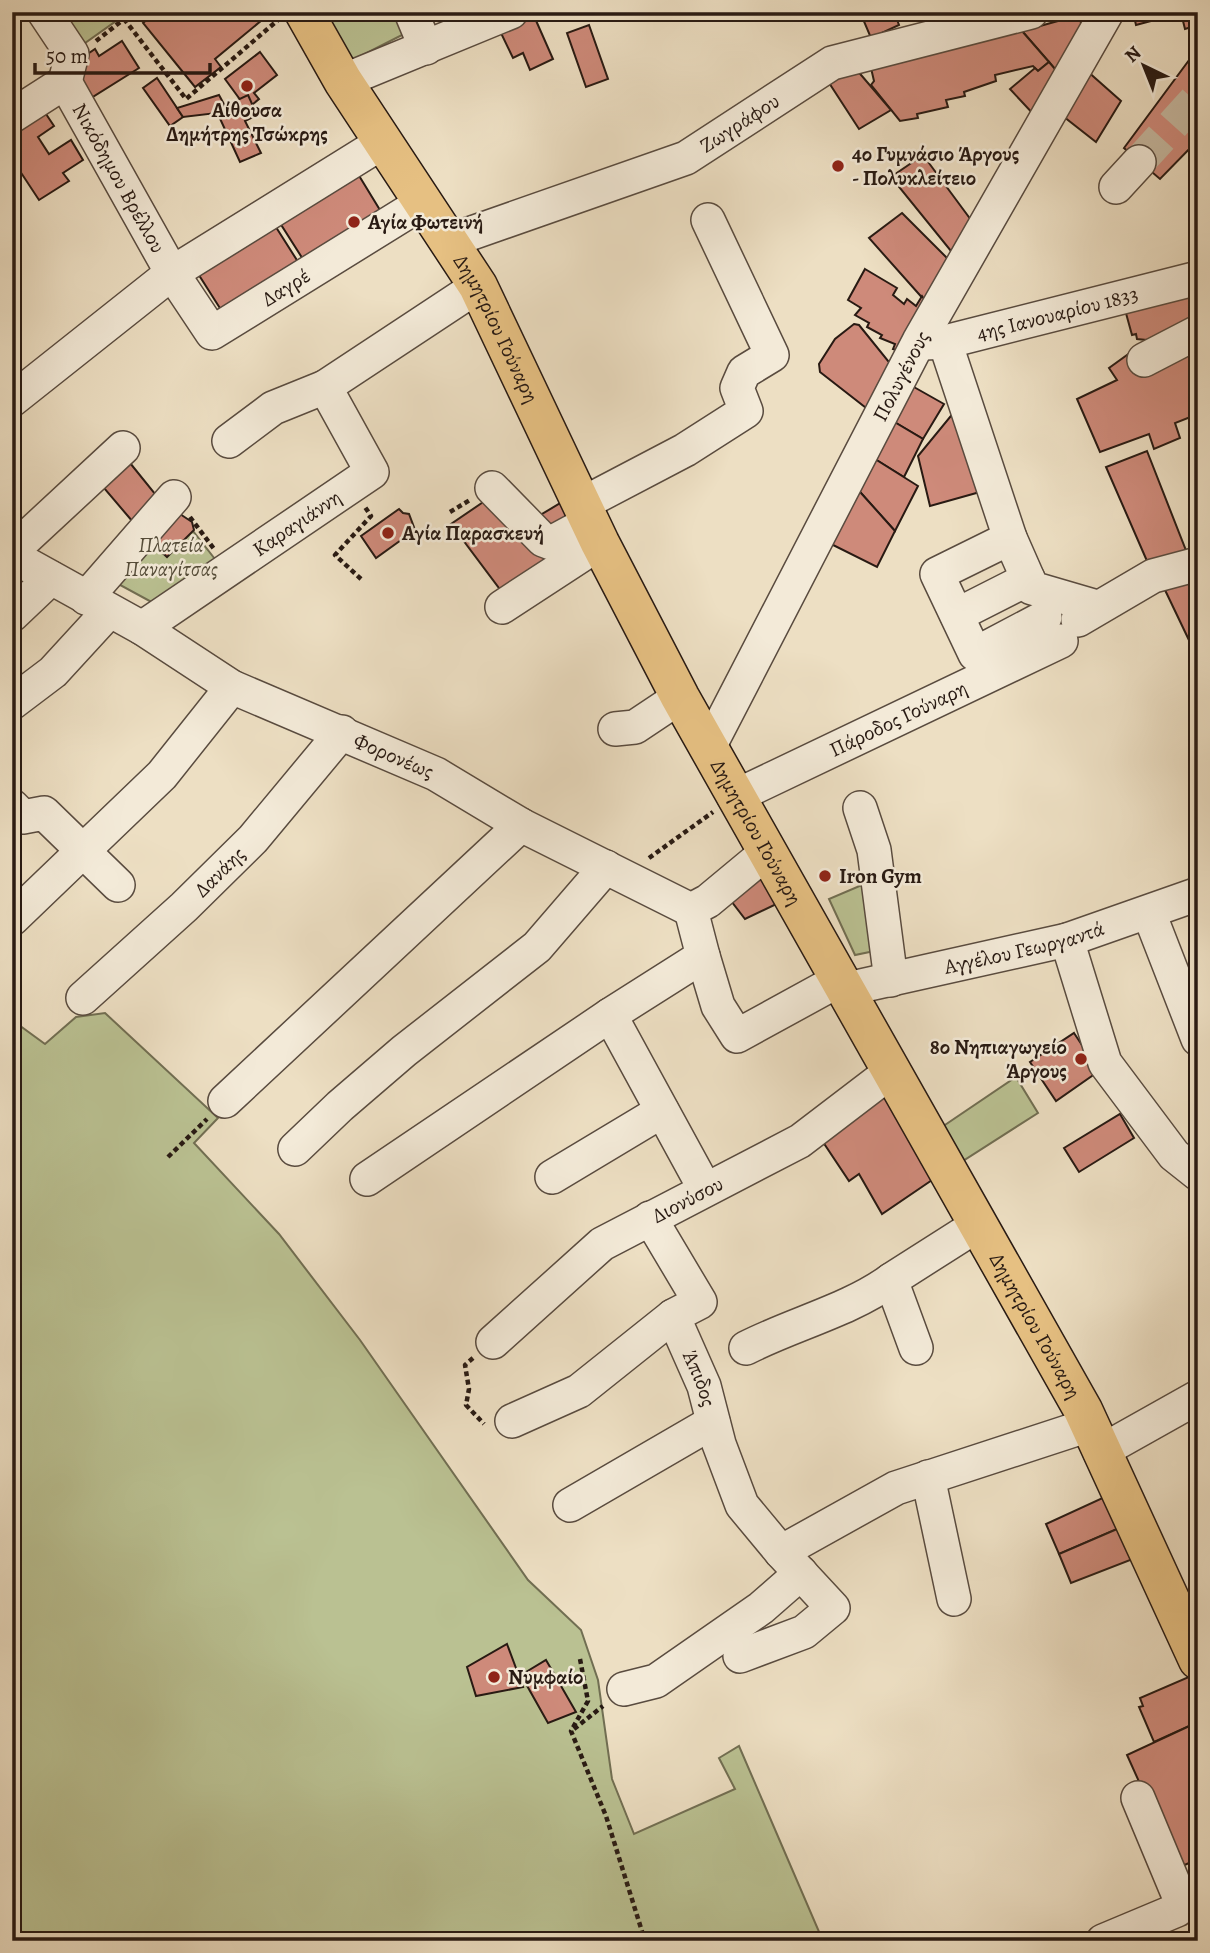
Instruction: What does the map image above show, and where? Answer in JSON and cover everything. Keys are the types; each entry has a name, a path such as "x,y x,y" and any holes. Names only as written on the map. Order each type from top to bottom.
{"main road":[{"name":"Δημητρίου Γούναρη","path":"304,12 343,82 478,286 590,523 680,697 734,797 844,984 979,1224 1095,1439 1197,1657"}],"street":[{"name":"Νικόδημου Βρέλλου","path":"44,12 68,68 172,273"},
{"path":"411,12 426,48"},
{"path":"343,82 511,12"},
{"name":"Ζωγράφου","path":"449,241 685,158 832,63 1031,12"},
{"name":"Πολυγένους","path":"708,749 932,342 1107,12"},
{"path":"12,117 68,68"},
{"path":"12,400 172,273 383,142"},
{"path":"1116,187 1139,162"},
{"name":"Δαγρέ","path":"172,273 212,333 422,203"},
{"path":"502,607 590,523 685,450 746,411 737,388 744,372 772,355 708,220"},
{"name":"4ης Ιανουαρίου 1833","path":"932,342 1198,278"},
{"path":"229,441 273,408 326,387 478,286"},
{"path":"1144,360 1198,332"},
{"path":"932,342 1010,538 1044,612"},
{"name":"Καραγιάννη","path":"142,628 372,472 326,387"},
{"path":"12,553 123,448"},
{"path":"492,488 543,540 551,543 590,523"},
{"path":"12,704 53,672 174,497"},
{"path":"1010,538 937,574 957,615 1097,607 1153,576 1198,564"},
{"name":"Φορονέως","path":"12,553 51,578 142,628 232,687 436,774 521,825 691,910"},
{"path":"12,615 51,578"},
{"path":"1044,612 1097,607"},
{"name":"Πάροδος Γούναρη","path":"734,797 1012,664 1044,612"},
{"path":"12,919 162,775 232,687"},
{"path":"615,729 635,727 680,697"},
{"name":"Δανάης","path":"83,998 184,907 253,839 342,732"},
{"path":"12,806 23,817 44,813 118,884"},
{"path":"860,808 874,850 891,980"},
{"path":"225,1101 521,825"},
{"path":"367,1179 610,1015 703,956 691,910 708,901 768,852"},
{"path":"295,1149 340,1105 404,1051 537,947 616,871"},
{"name":"Αγγέλου Γεωργαντά","path":"703,956 718,1006 737,1036 844,984 891,980 1067,940 1198,894"},
{"path":"1149,913 1198,1039"},
{"path":"1067,940 1105,1063 1174,1155 1198,1174"},
{"path":"610,1015 705,1189"},
{"name":"Διονύσου","path":"493,1342 602,1244 800,1141 892,1070"},
{"path":"552,1177 663,1111"},
{"path":"502,1425 579,1391 673,1316 700,1303 650,1218"},
{"path":"746,1348 816,1315 848,1305 979,1224"},
{"path":"891,1280 916,1348"},
{"name":"Άπιδος","path":"673,1316 704,1386 713,1422 742,1504 833,1608 804,1632 740,1656"},
{"path":"624,1689 656,1681 761,1608 791,1563 895,1488 928,1477 1095,1439 1198,1397"},
{"path":"570,1505 713,1422"},
{"path":"928,1477 954,1599"},
{"path":"1103,1941 1177,1910 1191,1901 1138,1798"}],"path":[{"path":"68,68 79,54 133,12"},
{"path":"124,19 186,99 281,17 277,12"},
{"path":"351,485 371,516 335,555 361,579"},
{"path":"174,497 229,568"},
{"path":"616,871 734,797"},
{"path":"168,1157 225,1101"},
{"path":"464,1365 469,1389 466,1405 502,1425"},
{"path":"571,1731 588,1701 580,1659"},
{"path":"571,1731 624,1689"},
{"path":"571,1731 606,1816 645,1941"}],"green space":[{"path":"59,12 119,12 123,16 78,48"},
{"path":"322,12 398,12 408,32 347,63"},
{"name":"Πλατεία Παναγίτσας","path":"175,508 218,563 157,605 109,579"},
{"path":"876,879 884,949 855,955 829,899"},
{"path":"105,1013 218,1118 194,1143 279,1234 360,1340 528,1580 581,1630 598,1680 612,1779 634,1834 735,1789 719,1758 739,1746 823,1941 12,1941 12,1020 45,1044 76,1017"},
{"path":"1016,1077 1038,1113 955,1166 936,1131"}],"building":[{"path":"156,12 266,12 268,15 215,59 221,67 195,87 143,23"},
{"path":"860,12 894,12 899,25 871,38"},
{"path":"1133,12 1196,12 1198,25 1185,29 1181,13 1136,25"},
{"path":"534,16 553,59 530,70 523,53 513,58 500,31"},
{"path":"1076,16 1089,32 1061,76 1022,31"},
{"path":"589,25 608,79 586,87 567,33"},
{"path":"1022,31 1049,62 1038,71 1033,66 995,75 996,81 964,92 965,96 946,100 948,107 917,114 918,118 900,121 871,85 874,81 871,68"},
{"path":"122,41 139,68 91,98 73,64 95,49 99,56"},
{"path":"1198,48 1198,140 1160,179 1124,148"},
{"name":"Αίθουσα Δημήτρης Τσώκρης","path":"260,52 277,75 254,93 259,99 247,109 225,79"},
{"path":"850,62 891,110 859,129 822,72"},
{"path":"1049,62 1061,76 1037,118 1010,89 1035,68 1038,71"},
{"path":"1086,70 1121,101 1096,142 1059,113"},
{"path":"157,78 183,117 170,126 143,88"},
{"path":"219,95 225,106 216,110 217,113 183,117 177,108"},
{"path":"248,95 257,115 245,121 261,153 240,162 216,110"},
{"path":"42,108 54,126 38,137 49,154 71,140 83,160 63,173 69,181 39,200 12,159 12,128"},
{"path":"923,155 974,224 955,256 891,177"},
{"path":"358,174 383,215 306,264 280,223"},
{"path":"902,213 951,262 926,302 869,238"},
{"path":"274,224 300,265 223,313 197,272"},
{"path":"865,269 897,288 893,295 904,304 907,299 916,306 922,296 926,302 903,352 893,349 895,344 880,338 882,335 867,327 869,323 855,315 861,308 848,300"},
{"path":"1198,287 1198,318 1157,341 1137,339 1136,334 1132,335 1124,306"},
{"path":"854,324 859,325 888,361 896,365 870,411 820,372 819,364 835,339"},
{"path":"1198,344 1198,414 1175,423 1180,438 1154,449 1149,434 1100,452 1077,399 1117,380 1109,368 1134,350"},
{"path":"905,382 944,404 923,439 886,417"},
{"path":"959,406 987,490 930,506 918,456"},
{"path":"886,417 923,439 904,477 867,454"},
{"path":"1147,451 1187,553 1147,561 1106,467"},
{"path":"867,454 918,486 895,531 852,483"},
{"path":"126,458 160,500 133,522 98,481"},
{"path":"852,483 895,531 877,567 823,540"},
{"path":"492,496 548,559 502,592 451,524"},
{"path":"567,499 577,521 551,538 532,520"},
{"name":"Αγία Παρασκευή","path":"399,509 409,514 415,530 376,558 361,536"},
{"path":"180,514 192,522 194,530 167,557 152,543"},
{"path":"1198,579 1198,659 1165,590"},
{"path":"768,862 789,898 745,919 725,893"},
{"path":"1074,1033 1099,1071 1056,1101 1030,1062"},
{"path":"885,1094 935,1178 882,1214 859,1174 849,1181 821,1139"},
{"path":"1120,1114 1134,1138 1079,1172 1064,1148"},
{"path":"1109,1495 1124,1526 1059,1554 1046,1524"},
{"path":"1124,1526 1138,1557 1071,1583 1059,1554"},
{"name":"Νυμφαίο","path":"507,1644 523,1687 476,1696 467,1667"},
{"path":"546,1660 576,1712 548,1723 521,1675"},
{"path":"1191,1676 1198,1691 1198,1722 1154,1742 1139,1707 1143,1706 1140,1698"},
{"path":"1198,1722 1198,1859 1178,1868 1127,1755"}],"tunnel":[{"path":"1139,162 1198,97"}],"place":[{"name":"Αίθουσα Δημήτρης Τσώκρης","path":"247,86"},
{"name":"4ο Γυμνάσιο Άργους - Πολυκλείτειο","path":"838,166"},
{"name":"Αγία Φωτεινή","path":"354,222"},
{"name":"Αγία Παρασκευή","path":"388,533"},
{"name":"Iron Gym","path":"825,876"},
{"name":"8ο Νηπιαγωγείο Άργους","path":"1081,1059"},
{"name":"Νυμφαίο","path":"494,1677"}]}
